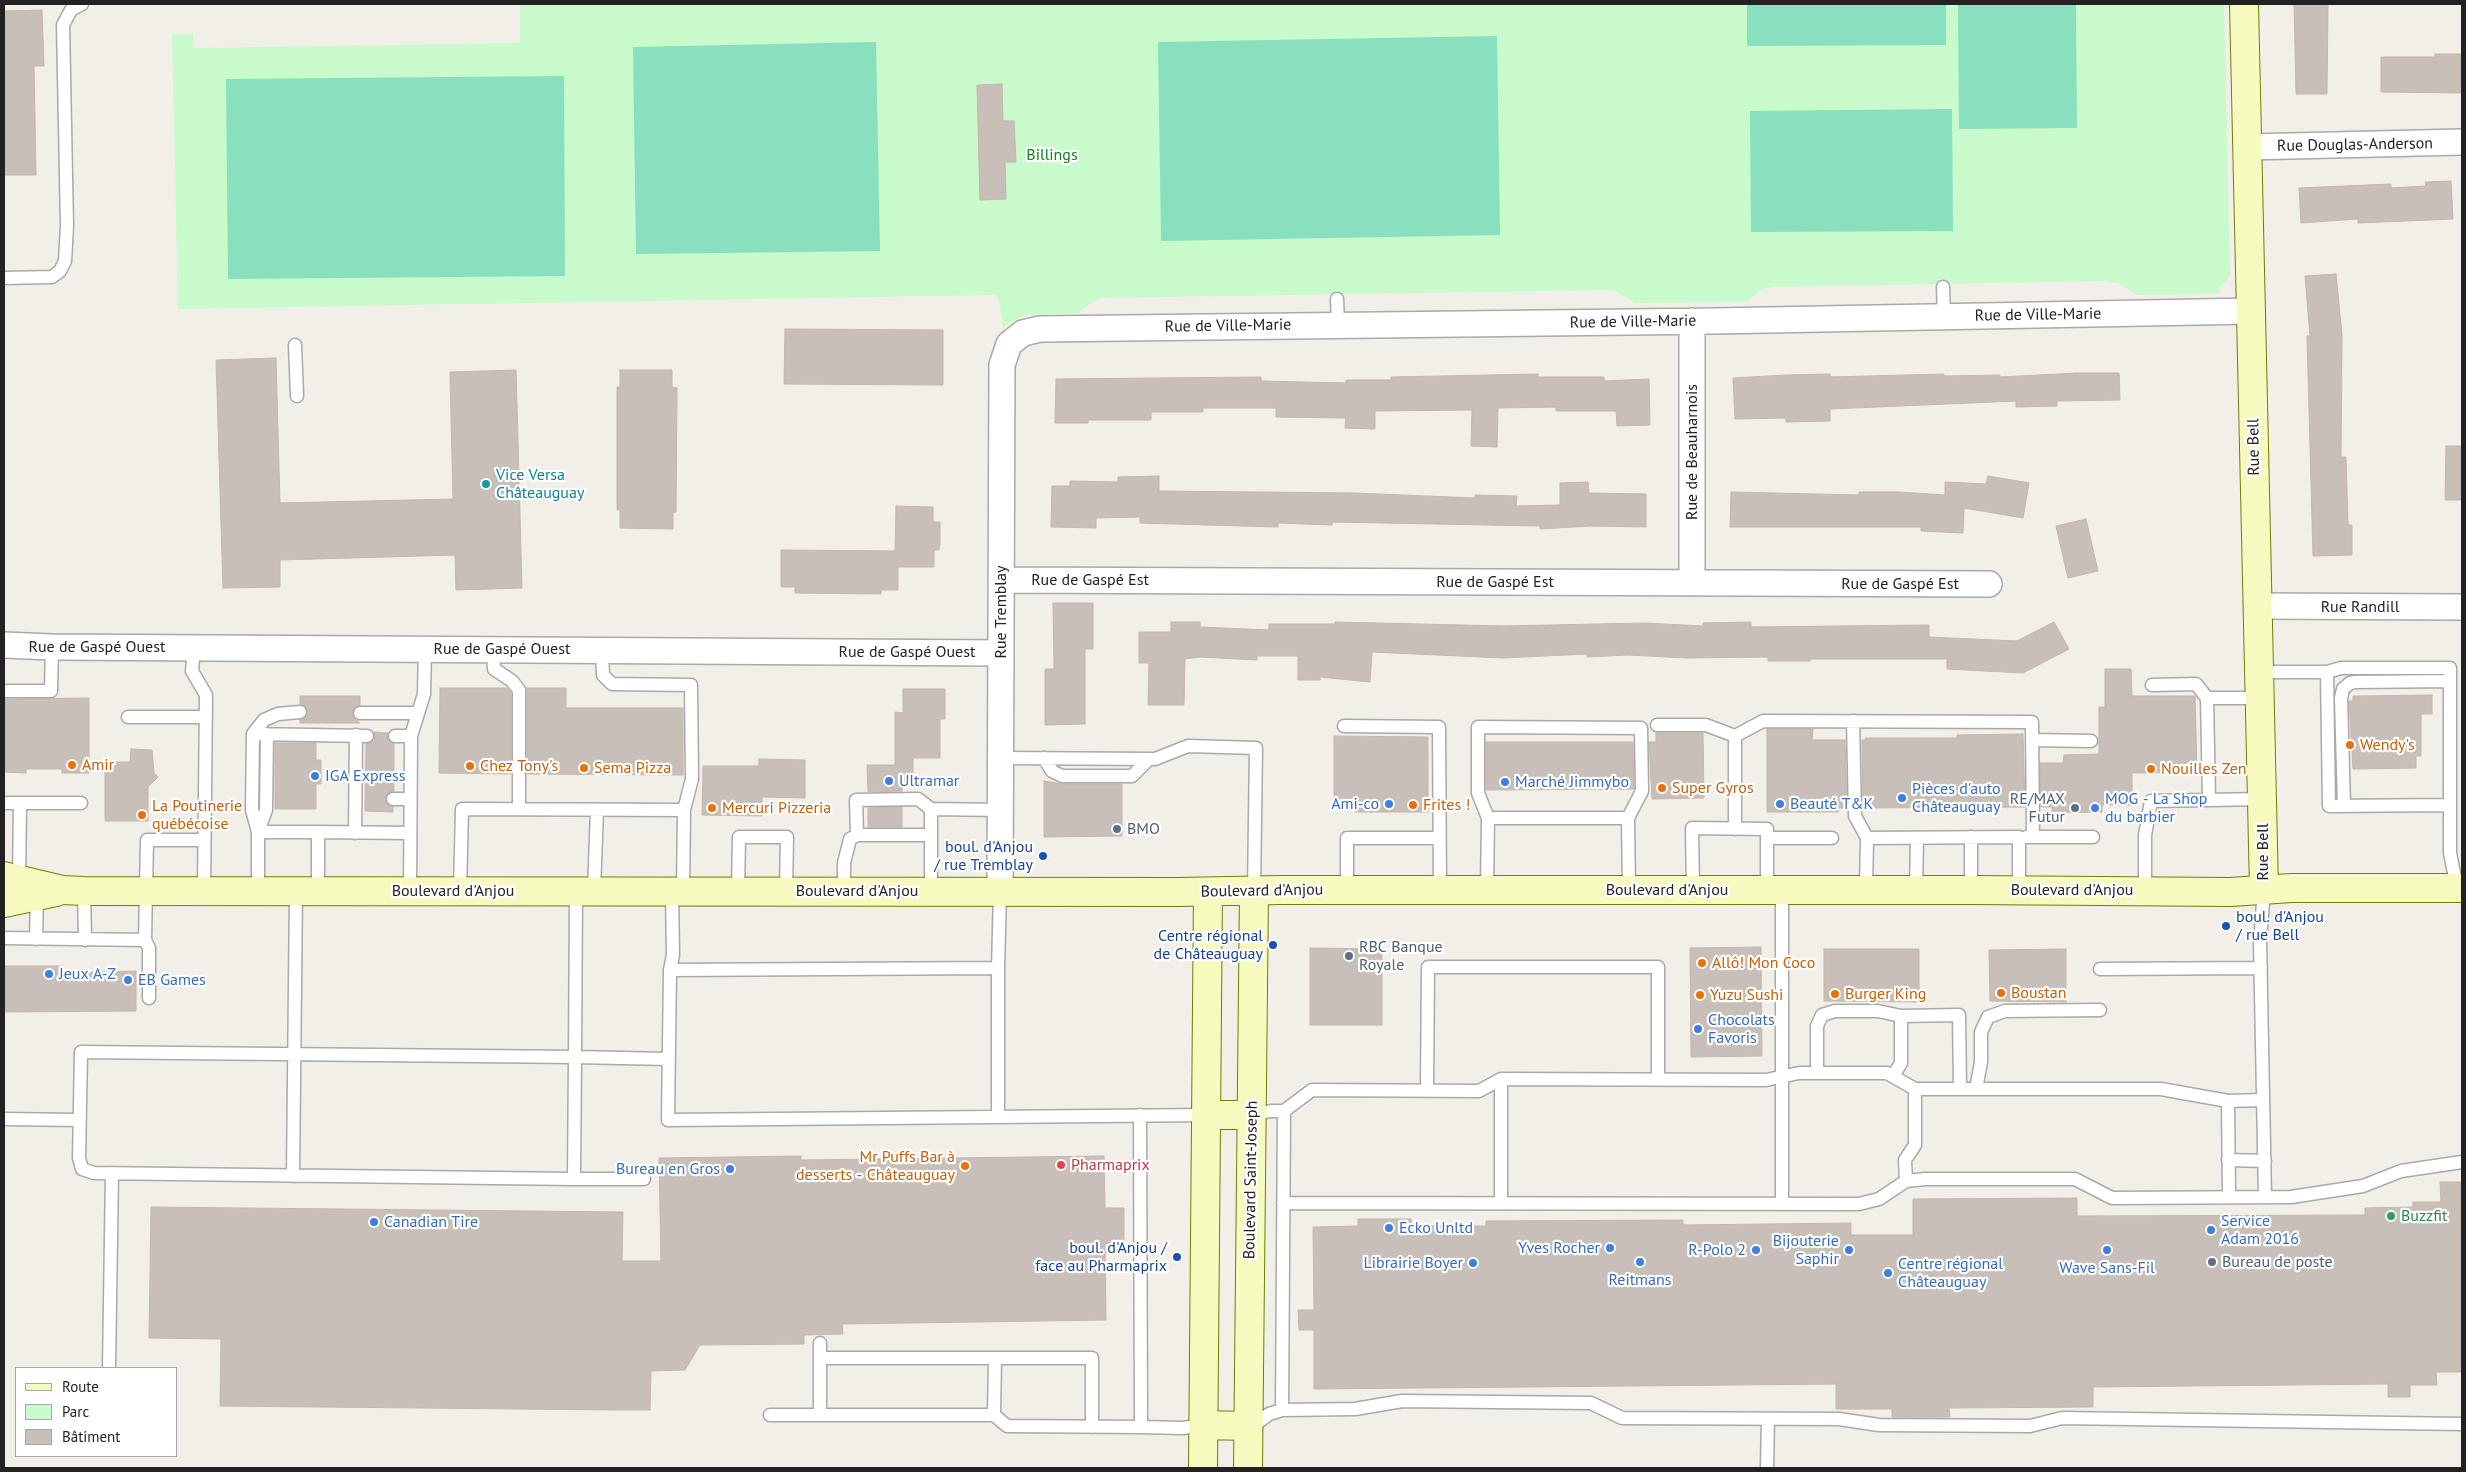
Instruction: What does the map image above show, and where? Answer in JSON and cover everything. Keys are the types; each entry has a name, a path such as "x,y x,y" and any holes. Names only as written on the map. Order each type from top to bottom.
{"street":[{"name":"Rue Bell","path":"2244,4 2264,890"},
{"name":"Rue Douglas-Anderson","path":"2247,147 2462,142"},
{"name":"Rue de Ville-Marie","path":"1017,337 1030,330 1040,329 1692,321 2252,311"},
{"name":"Rue de Beauharnois","path":"1692,321 1692,583"},
{"name":"Rue Tremblay","path":"1000,892 1002,364 1009,344 1017,337"},
{"name":"Rue de Gaspé Est","path":"1001,580 1990,584"},
{"name":"Rue Randill","path":"2258,606 2462,607"},
{"name":"Rue de Gaspé Ouest","path":"4,645 52,647 1001,653"},
{"name":"Boulevard d'Anjou","path":"33,890 1208,892 1347,890 2145,891 2460,888"},
{"name":"Boulevard Saint-Joseph","path":"1248,1468 1254,891"},
{"path":"1203,1468 1208,892"},
{"path":"1206,1115 1252,1115"},
{"path":"1203,1425 1248,1426"}],"lane":[{"path":"4,278 52,277 60,271 65,261 67,226 63,25 71,10 81,4"},
{"path":"1943,287 1944,316"},
{"path":"1337,300 1338,325"},
{"path":"296,345 297,396"},
{"path":"4,691 51,692 52,647"},
{"path":"194,648 192,671 206,695 204,891"},
{"path":"410,891 411,736 424,694 425,649"},
{"path":"493,649 494,669 512,681 519,690 519,809"},
{"path":"602,650 603,674 612,684 691,686 692,779 684,810 673,955 670,970 668,1120 1206,1115"},
{"path":"2207,698 2341,668 2450,668 2450,853 2460,888"},
{"path":"2327,672 2330,806 2450,805"},
{"path":"2344,806 2341,698 2343,689 2350,683 2355,682 2450,681"},
{"path":"2152,685 2196,684 2207,698 2209,800"},
{"path":"258,890 258,832 252,810 254,734 264,720 287,712 300,712"},
{"path":"360,713 418,713"},
{"path":"128,717 206,717"},
{"path":"1657,725 1706,725 1735,736 1763,721 2032,722 2033,837"},
{"path":"1853,721 1855,816 1867,838 1866,890"},
{"path":"1344,726 1439,727 1440,890"},
{"path":"1487,890 1488,818 1478,792 1478,727 1641,728 1642,791 1628,818 1629,890"},
{"path":"254,734 361,735 360,799 355,832"},
{"path":"258,832 266,810 267,734"},
{"path":"394,736 411,736"},
{"path":"1735,736 1735,829"},
{"path":"2032,740 2092,740"},
{"path":"1001,758 1155,759 1188,746 1256,748 1254,891"},
{"path":"1044,758 1052,771 1062,776 1132,776 1150,759"},
{"path":"393,799 410,799"},
{"path":"857,835 856,800 890,803 918,799 931,809 1000,810"},
{"path":"2145,891 2145,835 2151,801 2263,799"},
{"path":"4,803 81,803"},
{"path":"20,803 33,890 36,939"},
{"path":"460,891 462,809 684,810"},
{"path":"931,809 931,892"},
{"path":"574,1179 575,1057 585,892 597,810"},
{"path":"1488,818 1628,818"},
{"path":"1693,890 1692,828 1767,829 1775,890 1783,1076 1782,1204"},
{"path":"844,891 845,856 850,839 857,835 891,831 932,835"},
{"path":"258,832 410,833"},
{"path":"293,1176 294,1054 307,891 318,832"},
{"path":"738,891 739,837 787,837 786,891"},
{"path":"1971,837 1971,890"},
{"path":"2019,837 2019,890"},
{"path":"1867,838 2093,837"},
{"path":"1347,890 1347,838 1439,838"},
{"path":"1767,838 1832,838"},
{"path":"1916,890 1917,838"},
{"path":"149,998 149,948 145,940 147,840 204,840"},
{"path":"33,890 84,940"},
{"path":"2264,890 2261,968 2265,1197"},
{"path":"998,1116 1000,892"},
{"path":"4,938 145,940"},
{"path":"1427,1090 1428,967 1658,967 1658,1079"},
{"path":"670,970 998,968"},
{"path":"2100,969 2261,968"},
{"path":"1976,1089 1981,1062 1981,1032 1988,1016 2005,1011 2100,1010"},
{"path":"1817,1073 1818,1026 1822,1015 1835,1011 1878,1011 1901,1016 1959,1015 1960,1089"},
{"path":"1893,1076 1901,1064 1901,1016"},
{"path":"644,1179 94,1173 82,1169 79,1158 81,1052 668,1059"},
{"path":"1252,1115 1271,1111 1284,1111 1312,1090 1479,1091 1501,1079 1766,1080 1783,1076 1817,1073 1887,1073 1915,1089 2161,1088 2228,1101 2263,1100"},
{"path":"1501,1079 1501,1203"},
{"path":"1906,1181 1905,1160 1915,1145 1915,1089"},
{"path":"2228,1101 2229,1197"},
{"path":"1282,1410 1284,1111"},
{"path":"1140,1115 1141,1428"},
{"path":"4,1120 79,1120"},
{"path":"2228,1160 2264,1161"},
{"path":"1283,1203 1871,1203 1879,1200 1906,1181 2075,1179 2112,1198 2291,1197 2363,1186 2401,1171 2462,1162"},
{"path":"109,1367 112,1174"},
{"path":"820,1343 820,1415"},
{"path":"820,1358 1092,1358 1092,1427"},
{"path":"994,1415 995,1358"},
{"path":"1248,1426 1256,1424 1269,1414 1282,1410 1355,1409 1402,1401 1591,1403 1622,1418 1839,1419 1879,1425 2030,1426 2062,1418 2462,1424"},
{"path":"770,1415 994,1415 1007,1426 1183,1428 1203,1425"},
{"path":"1767,1468 1768,1419"}],"green space":[{"name":"Billings","path":"520,4 2224,4 2230,274 2227,281 2218,288 2221,293 2213,294 2137,295 2118,283 2104,281 1774,287 1762,289 1748,301 1740,302 1635,303 1615,291 1606,290 1101,298 1078,313 1027,315 1009,322 1003,328 999,300 995,295 178,309 172,34 193,34 193,48 520,43"},
{"path":"1747,4 1946,4 1946,45 1747,46"},
{"path":"1958,4 2076,4 2077,128 1959,129"},
{"path":"1497,36 1500,235 1161,241 1158,42"},
{"path":"876,42 880,251 636,254 633,47"},
{"path":"564,76 565,276 228,279 226,79"},
{"path":"1952,109 1953,231 1751,232 1750,111"}],"building":[{"path":"2294,4 2328,4 2327,94 2296,94"},
{"path":"42,10 44,66 34,66 36,175 4,175 4,11"},
{"path":"2435,54 2462,54 2462,93 2381,92 2381,57 2435,57"},
{"path":"1002,84 1003,121 1014,121 1016,162 1005,162 1006,199 980,200 977,85"},
{"path":"2451,181 2453,219 2358,223 2358,219 2301,223 2299,188 2391,184 2391,188 2426,186 2425,182"},
{"path":"2336,274 2342,335 2341,457 2346,457 2348,525 2352,525 2352,555 2313,556 2307,336 2310,336 2305,276"},
{"path":"785,329 943,330 943,385 784,384"},
{"name":"Vice Versa Châteauguay","path":"276,358 280,503 453,499 450,372 516,370 522,588 456,590 455,555 280,560 280,587 223,588 216,360"},
{"path":"620,370 672,370 672,387 677,388 676,512 673,512 673,529 620,528 620,510 617,510 617,387 620,387"},
{"path":"2119,373 2120,400 2057,401 2057,406 2016,407 2016,401 1830,409 1830,421 1786,422 1786,418 1735,419 1733,378 1830,374 1830,377 1944,374 1944,376 2000,375 2000,377"},
{"path":"1538,374 1538,377 1604,377 1604,381 1649,379 1650,425 1617,426 1616,411 1556,411 1556,407 1498,408 1497,447 1471,446 1472,410 1375,411 1375,429 1345,428 1346,418 1276,417 1276,408 1203,408 1203,412 1151,412 1151,420 1088,420 1088,423 1055,423 1056,379 1261,377 1261,381 1346,383 1346,380 1391,380 1391,377"},
{"path":"2446,446 2462,446 2462,500 2445,500"},
{"path":"1159,476 1159,491 1355,493 1475,498 1475,495 1517,496 1516,506 1560,505 1560,483 1588,482 1589,493 1646,494 1646,527 1590,526 1540,529 1540,526 1332,522 1332,525 1278,523 1278,527 1140,523 1140,517 1096,518 1096,528 1051,527 1052,486 1070,486 1070,481 1118,482 1118,477"},
{"path":"1988,476 2029,483 2023,518 1964,508 1963,533 1921,531 1921,527 1730,527 1731,492 1859,495 1859,492 1899,492 1945,495 1945,482 1986,484"},
{"path":"896,506 933,507 933,522 940,522 940,544 939,550 934,550 934,567 898,567 898,590 881,590 881,594 795,593 795,587 781,587 781,550 895,551"},
{"path":"2086,519 2098,571 2068,578 2056,526"},
{"path":"1053,603 1093,603 1093,649 1085,649 1085,724 1045,725 1045,669 1054,669"},
{"path":"1171,622 1200,622 1200,627 1269,630 1269,624 1335,624 1335,622 1504,626 1644,623 1703,626 1703,623 1751,622 1751,627 1929,625 1929,637 2017,641 2054,622 2069,649 2023,673 1947,669 1947,659 1810,659 1810,661 1768,661 1768,657 1686,658 1628,655 1587,657 1587,654 1503,658 1372,652 1370,682 1320,677 1320,680 1298,680 1298,656 1257,656 1257,660 1200,657 1185,659 1184,705 1148,705 1149,663 1139,663 1139,632 1171,632"},
{"path":"2105,669 2131,669 2132,696 2195,696 2197,772 2132,773 2132,805 2102,805 2102,812 2052,813 2052,807 2041,807 2040,763 2063,763 2064,755 2099,754 2099,707 2105,707"},
{"path":"440,688 507,688 511,693 511,774 439,773"},
{"path":"527,688 566,688 566,708 683,708 683,775 527,774"},
{"path":"903,689 945,689 945,719 940,719 940,758 913,758 913,784 902,784 902,791 868,792 867,765 895,765 895,712 903,713"},
{"path":"2432,695 2432,714 2421,714 2421,756 2416,756 2416,768 2353,769 2349,701 2353,701 2353,696"},
{"path":"300,696 360,696 360,705 356,706 352,713 353,717 360,723 300,723 300,720 307,716 308,712 306,707 300,704"},
{"path":"89,698 89,773 62,773 62,769 26,769 26,773 4,772 4,699"},
{"path":"1767,729 1813,729 1812,740 1845,740 1847,808 1838,808 1838,812 1767,812"},
{"path":"374,732 388,733 388,740 394,744 394,791 389,792 385,799 386,803 393,807 393,812 365,811 366,744 374,741"},
{"path":"1656,733 1703,733 1704,798 1652,799 1649,742 1656,742"},
{"path":"2023,734 2025,807 1863,808 1862,740 1865,740 1865,738 1957,738 1957,735"},
{"path":"1334,736 1428,737 1428,812 1355,812 1355,807 1334,808"},
{"path":"1486,742 1633,742 1634,789 1486,790"},
{"path":"275,743 316,743 316,760 321,760 321,784 316,784 316,809 275,809"},
{"path":"131,749 152,750 154,773 158,777 148,787 148,821 105,821 105,762 130,762"},
{"path":"759,759 805,760 805,798 762,797 762,816 702,815 703,766 759,766"},
{"path":"1044,781 1062,784 1122,784 1122,836 1044,837"},
{"name":"Ultramar","path":"902,807 902,827 868,827 868,808"},
{"path":"1761,947 1762,1056 1691,1057 1690,948"},
{"path":"1310,948 1382,949 1382,1025 1310,1025"},
{"path":"1824,949 1919,949 1919,1002 1824,1001"},
{"path":"2066,949 2066,1002 1990,1001 1989,950"},
{"path":"4,966 63,966 63,973 136,971 136,1011 4,1012"},
{"path":"801,1156 801,1160 1104,1156 1105,1208 1124,1208 1124,1244 1105,1244 1106,1320 842,1324 843,1334 804,1335 804,1344 700,1345 685,1370 651,1371 650,1410 220,1406 221,1339 149,1338 151,1207 623,1212 622,1261 661,1261 659,1158"},
{"name":"Centre régional Châteauguay","path":"2440,1182 2462,1182 2462,1372 2436,1372 2437,1385 2410,1385 2410,1397 2388,1397 2388,1384 2093,1387 2093,1407 1949,1408 1950,1417 1892,1417 1892,1409 1836,1409 1836,1384 1314,1389 1314,1330 1299,1330 1298,1310 1314,1310 1313,1227 1358,1226 1358,1219 1411,1219 1412,1226 1486,1226 1486,1221 1683,1220 1683,1225 1851,1223 1851,1235 1913,1235 1913,1199 2077,1198 2077,1216 2365,1215 2365,1208 2413,1207 2413,1202 2441,1202"}],"place":[{"name":"Vice Versa Châteauguay","path":"486,484"},
{"name":"Wendy's","path":"2350,745"},
{"name":"Amir","path":"72,765"},
{"name":"Chez Tony's","path":"470,766"},
{"name":"Sema Pizza","path":"584,768"},
{"name":"Nouilles Zen","path":"2151,769"},
{"name":"IGA Express","path":"315,776"},
{"name":"Ultramar","path":"889,781"},
{"name":"Marché Jimmybo","path":"1505,782"},
{"name":"Super Gyros","path":"1662,788"},
{"name":"Pièces d'auto Châteauguay","path":"1902,798"},
{"name":"Ami-co","path":"1389,804"},
{"name":"Beauté T&K","path":"1780,804"},
{"name":"Frites !","path":"1413,805"},
{"name":"Mercuri Pizzeria","path":"712,808"},
{"name":"RE/MAX Futur","path":"2075,808"},
{"name":"MOG - La Shop du barbier","path":"2095,808"},
{"name":"La Poutinerie québécoise","path":"142,815"},
{"name":"BMO","path":"1117,829"},
{"name":"boul. d'Anjou / rue Tremblay","path":"1043,856"},
{"name":"boul. d'Anjou / rue Bell","path":"2226,926"},
{"name":"Centre régional de Châteauguay","path":"1273,945"},
{"name":"RBC Banque Royale","path":"1349,956"},
{"name":"Allô! Mon Coco","path":"1702,963"},
{"name":"Jeux A-Z","path":"49,974"},
{"name":"EB Games","path":"128,980"},
{"name":"Boustan","path":"2001,993"},
{"name":"Burger King","path":"1835,994"},
{"name":"Yuzu Sushi","path":"1700,995"},
{"name":"Chocolats Favoris","path":"1698,1029"},
{"name":"Pharmaprix","path":"1061,1165"},
{"name":"Mr Puffs Bar à desserts - Châteauguay","path":"965,1166"},
{"name":"Bureau en Gros","path":"730,1169"},
{"name":"Buzzfit","path":"2391,1216"},
{"name":"Canadian Tire","path":"374,1222"},
{"name":"Ecko Unltd","path":"1389,1228"},
{"name":"Service Adam 2016","path":"2211,1230"},
{"name":"Yves Rocher","path":"1610,1248"},
{"name":"R-Polo 2","path":"1756,1250"},
{"name":"Bijouterie Saphir","path":"1849,1250"},
{"name":"Wave Sans-Fil","path":"2107,1250"},
{"name":"boul. d'Anjou / face au Pharmaprix","path":"1177,1257"},
{"name":"Reitmans","path":"1640,1262"},
{"name":"Bureau de poste","path":"2212,1262"},
{"name":"Librairie Boyer","path":"1473,1263"},
{"name":"Centre régional Châteauguay","path":"1888,1273"}]}
